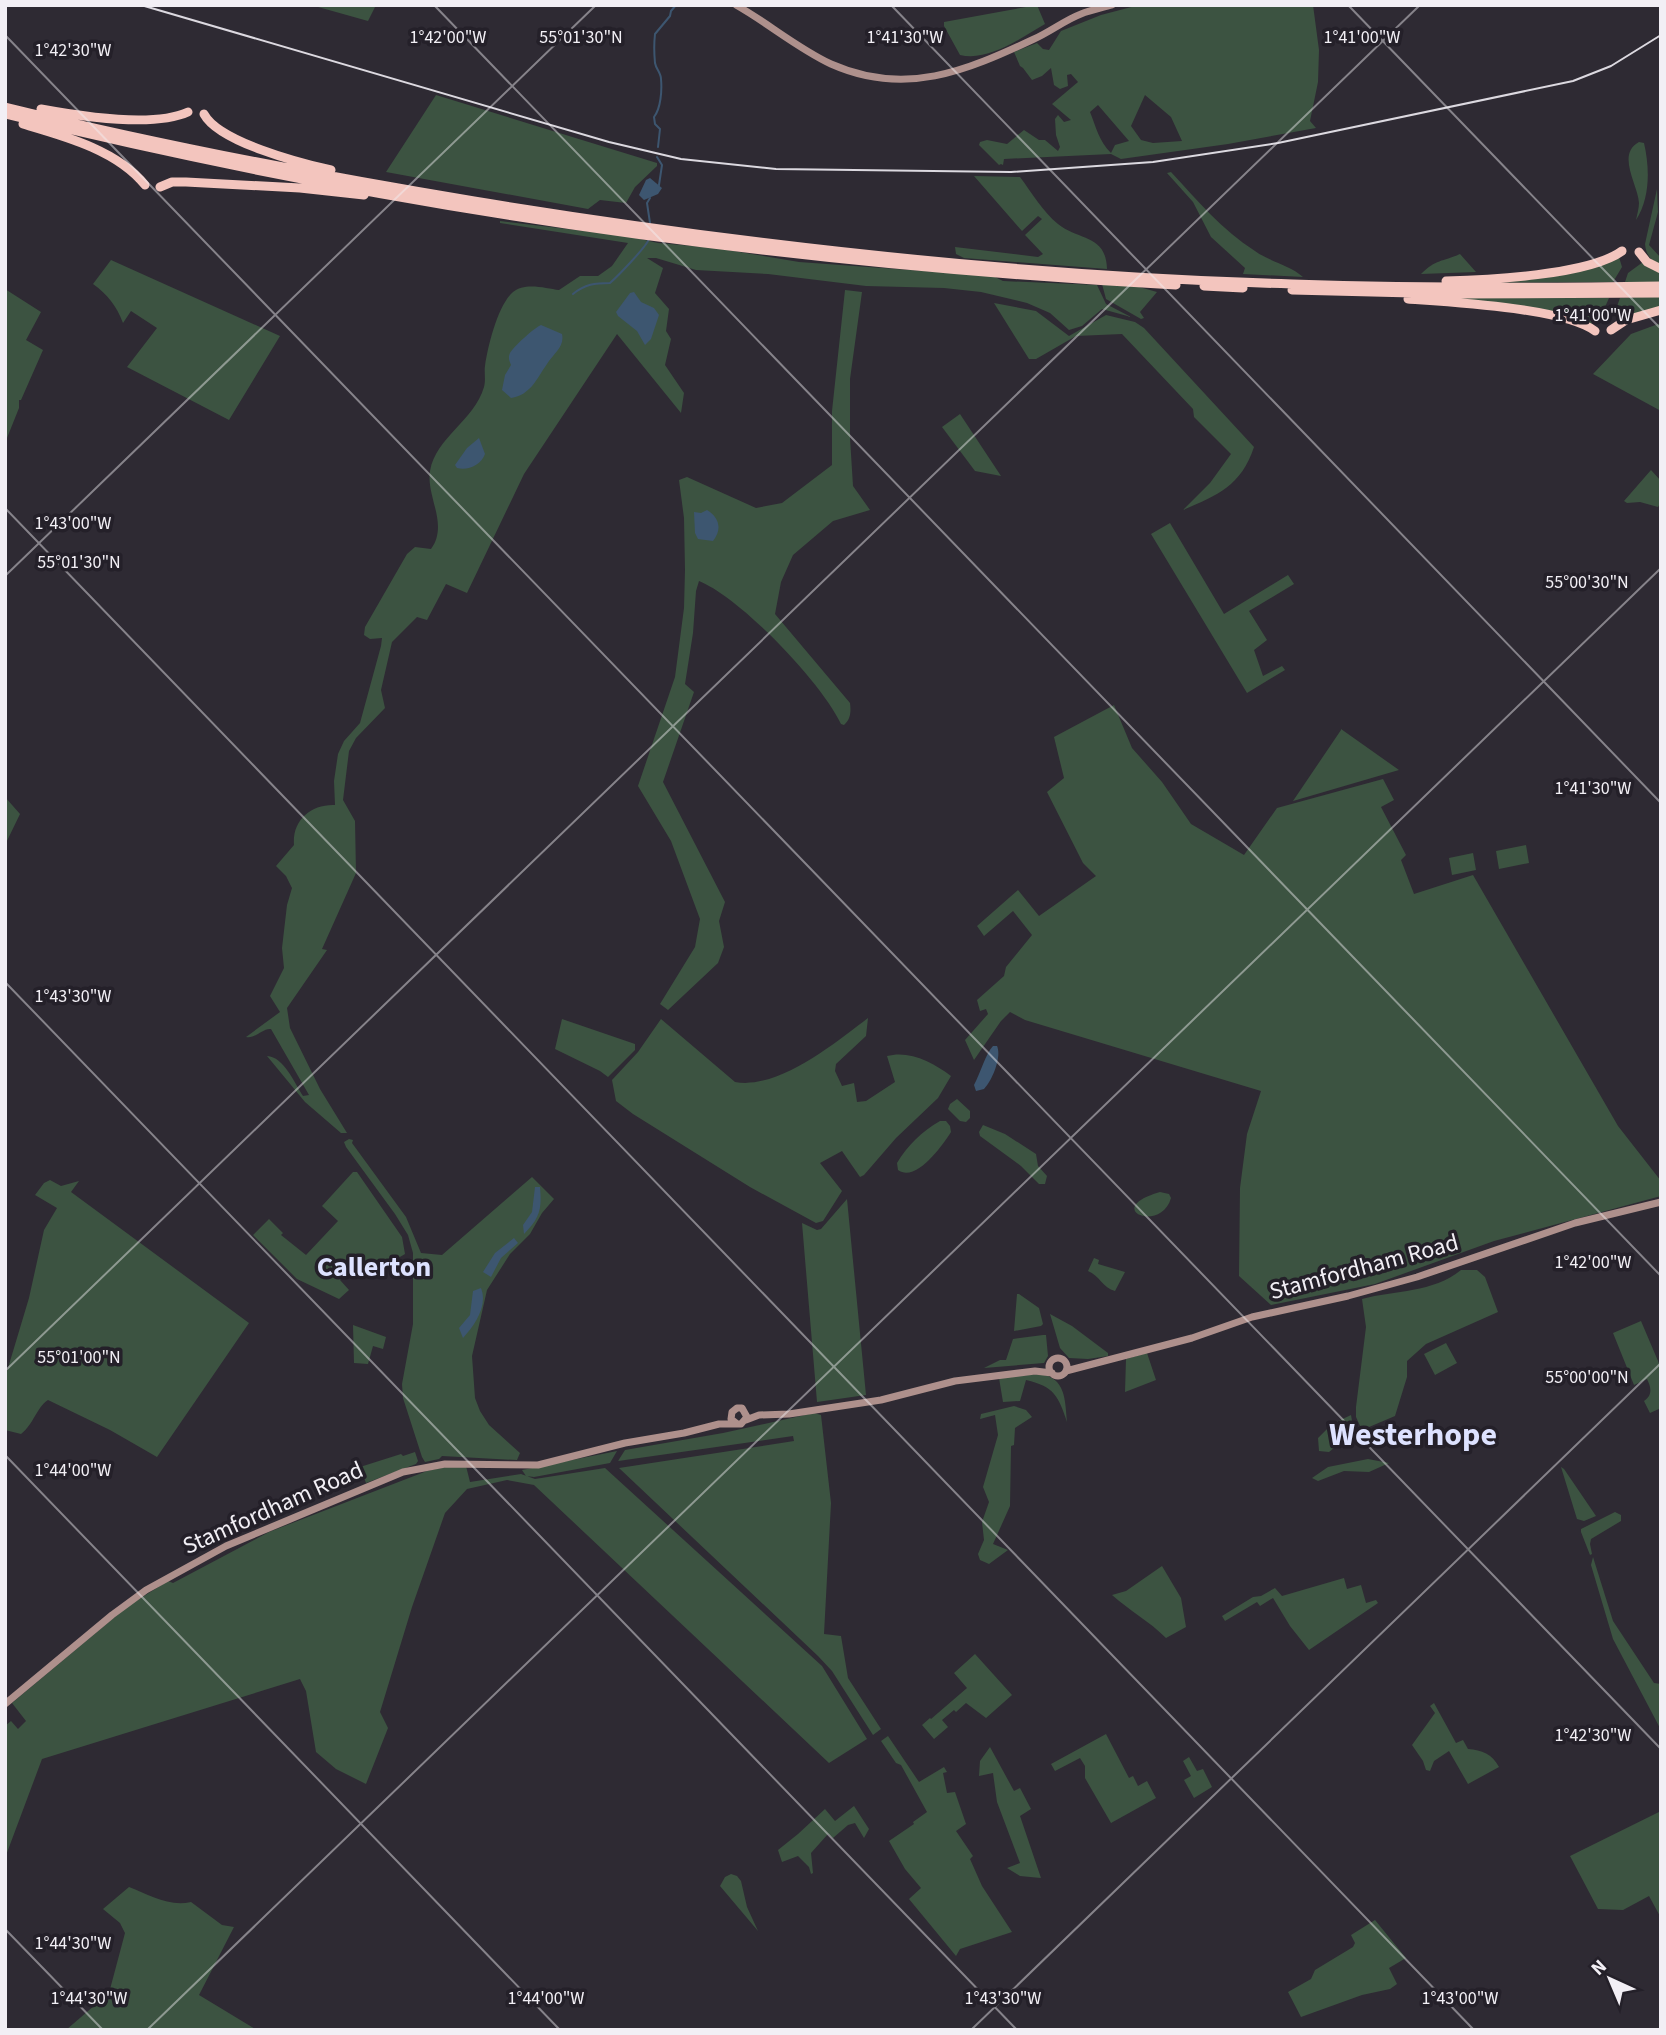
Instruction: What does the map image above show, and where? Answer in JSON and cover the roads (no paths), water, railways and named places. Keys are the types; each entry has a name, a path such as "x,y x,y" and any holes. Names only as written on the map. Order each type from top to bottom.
{"highway":[{"path":"5,105 107,118 175,117 188,112"},
{"path":"5,105 195,149 436,195 699,234 984,265 1181,279 1476,295 1661,293"},
{"path":"204,114 212,126 222,132 284,157 436,195"},
{"path":"5,117 91,148 134,172 145,185"},
{"path":"5,117 205,159 459,206 700,242 911,265 1088,280 1350,288 1661,286"},
{"path":"160,187 179,181 300,188 459,206"},
{"path":"1350,288 1514,277 1598,262 1622,251"},
{"path":"1639,251 1647,262 1661,269"},
{"path":"1350,288 1516,310 1580,323 1595,331"},
{"path":"1611,330 1626,320 1661,310"}],"main road":[{"path":"736,5 831,64 872,77 908,81 944,75 1034,39 1081,14 1112,5"},
{"name":"Stamfordham Road","path":"1066,1371 1192,1338 1252,1317 1348,1296 1405,1280 1575,1223 1661,1202"},
{"path":"1056,1358 1065,1362 1066,1371 1060,1375 1052,1373 1050,1363 1056,1358"},
{"name":"Stamfordham Road","path":"1065,1362 1078,1366"},
{"name":"Stamfordham Road","path":"1035,1371 1050,1363"},
{"name":"Stamfordham Road","path":"5,1704 146,1590 226,1546 403,1472 445,1464 535,1465 719,1424 741,1424 759,1415 871,1401 947,1382 1035,1371 1052,1373"},
{"path":"719,1424 737,1408 744,1409 746,1420"},
{"name":"Stamfordham Road","path":"744,1409 759,1415"},
{"path":"731,1413 732,1420 736,1423"}],"water":[{"path":"650,178 662,188 658,194 644,200 639,195 646,180"},
{"path":"634,292 641,302 654,308 659,315 651,339 645,345 637,331 616,312 630,293"},
{"path":"541,325 562,334 562,343 533,385 524,393 511,398 502,390 505,375 511,365 510,353"},
{"path":"479,438 485,454 483,458 474,466 457,468 455,465 467,448"},
{"path":"707,510 718,524 718,533 713,541 698,539 695,533 694,512"},
{"path":"993,1046 997,1046 998,1051 995,1069 984,1089 976,1091 974,1085"},
{"path":"535,1187 540,1187 540,1207 537,1218 524,1234 523,1225 532,1212"},
{"path":"514,1238 518,1243 501,1258 491,1277 483,1272 495,1253"},
{"path":"481,1288 482,1308 463,1338 459,1328 470,1315 473,1291"}],"waterway":[{"path":"658,147 660,129 655,124 654,117 660,104 661,83 655,63 655,34 676,5"},
{"path":"657,157 662,165 659,185"},
{"path":"650,198 647,203 650,223"},
{"path":"573,294 590,285 610,283 649,239"}],"tram line":[{"path":"141,5 609,142 681,159 776,169 1011,172 1153,162 1278,143 1573,81 1611,66 1661,35"}],"district":[{"name":"Callerton","path":"374,1267"},
{"name":"Westerhope","path":"1413,1435"}]}
